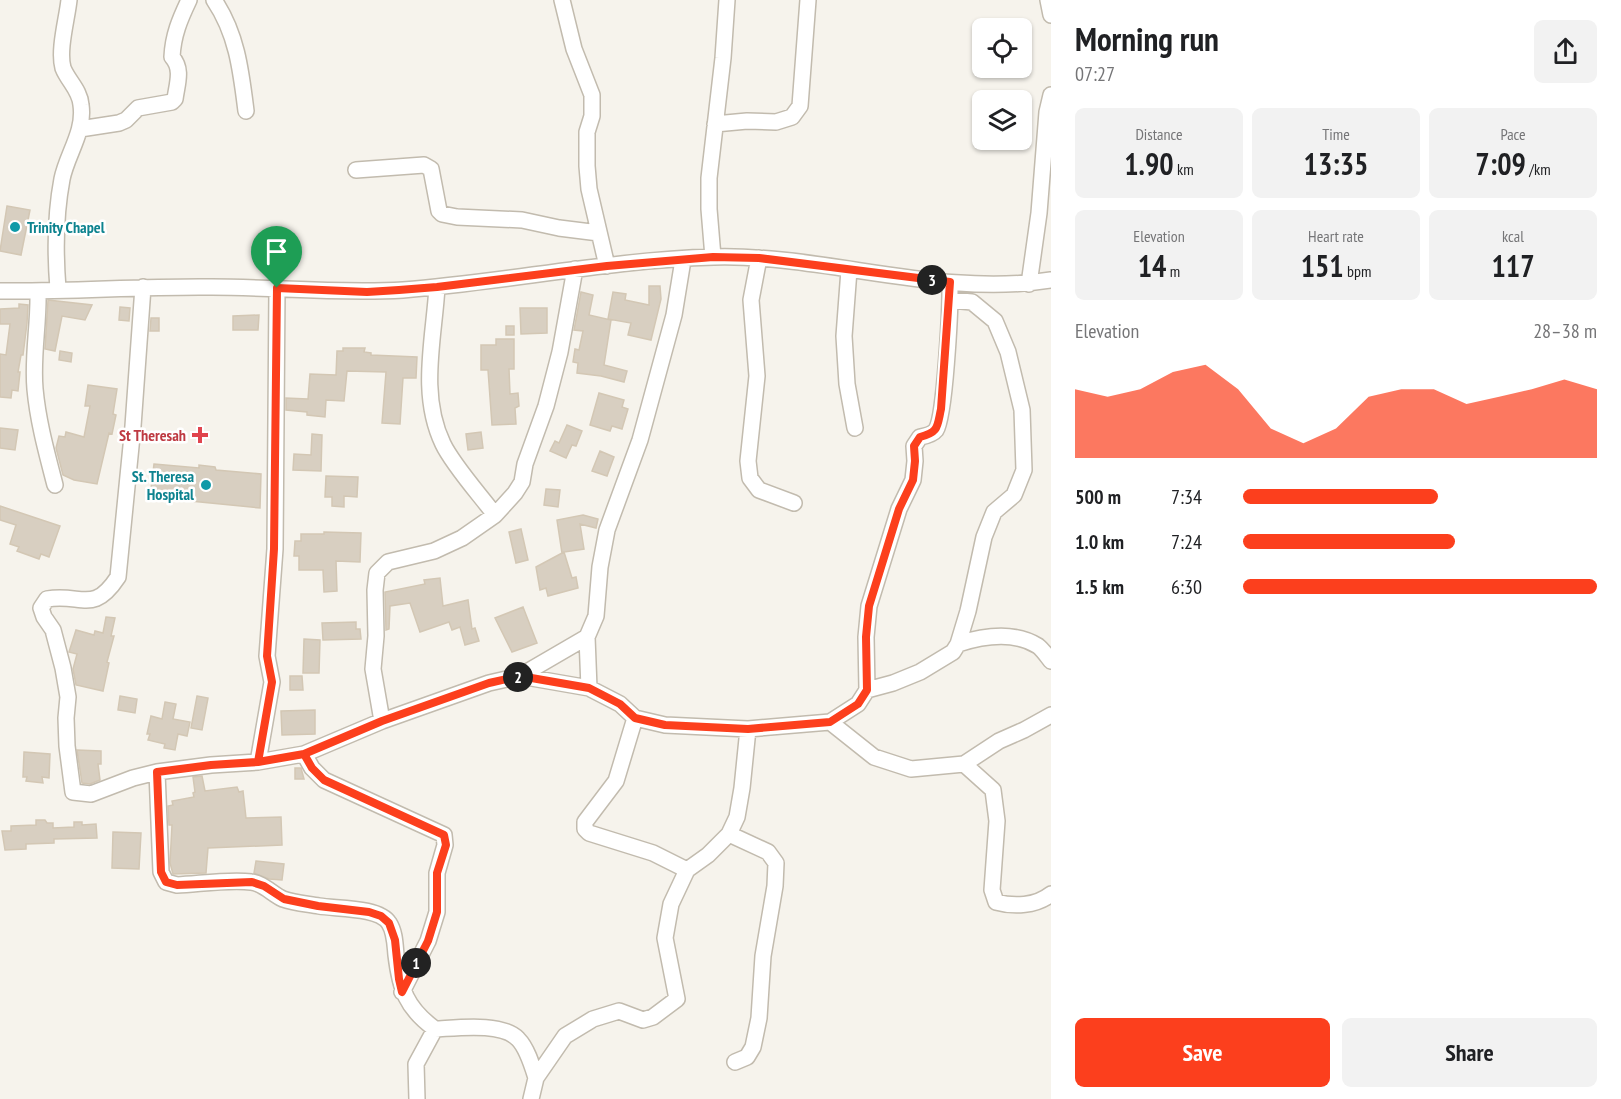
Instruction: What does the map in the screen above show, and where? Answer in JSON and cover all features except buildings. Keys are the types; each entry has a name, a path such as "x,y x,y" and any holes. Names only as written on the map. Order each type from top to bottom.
{"street":[{"path":"58,289 56,220 63,177 80,129 81,105 75,87 64,69 62,53 69,0"},
{"path":"80,129 119,123 126,120 138,108 172,102 175,99 179,70 172,57 172,44 177,24 189,0"},
{"path":"214,0 231,29 242,72 246,111"},
{"path":"562,0 574,49 592,95 592,116 587,132 586,166 607,266"},
{"path":"713,257 709,188 727,0"},
{"path":"715,124 747,121 776,122 792,117 800,106 808,0"},
{"path":"1048,0 1051,15"},
{"path":"1029,284 1039,213 1047,112 1051,95"},
{"path":"356,170 424,165 431,169 439,211 442,214 457,217 522,220 559,228 599,232"},
{"path":"0,291 143,287 277,288 367,292 437,287 575,269 713,257 759,258 950,282 1029,284 1051,280"},
{"path":"759,258 751,300 757,376 748,461 750,478 759,489 794,503"},
{"path":"589,688 587,637 596,616 600,567 608,530 640,440 674,315 683,260"},
{"path":"382,721 373,669 377,573 388,562 434,551 462,538 495,515 515,493 522,482 557,363 575,269"},
{"path":"849,270 844,336 847,384 855,428"},
{"path":"520,676 589,688 620,704 635,718 665,725 748,729 830,722 858,704 867,690 866,637 869,606 899,509 913,480 914,446 920,437 931,434 937,429 941,409 950,282"},
{"path":"143,287 133,426 118,578 109,591 92,602 47,599 41,608 53,630 63,668 68,697 67,746 73,792 92,794 133,778 157,772 258,762 304,754 382,721 489,683 520,676 587,637"},
{"path":"437,287 430,337 432,411 443,444 495,515"},
{"path":"258,762 272,682 267,656 274,549 277,288"},
{"path":"38,291 35,326 35,389 40,428 55,485"},
{"path":"867,690 920,672 953,652 958,644 968,611 987,528 994,512 1014,495 1024,470 1022,410 1008,351 995,321 972,302 950,300"},
{"path":"958,644 980,637 1007,636 1039,647 1051,661"},
{"path":"830,722 874,757 910,769 964,764 999,741 1051,716"},
{"path":"635,718 616,781 585,822 585,829 589,833 653,853 687,870"},
{"path":"531,1099 536,1078 565,1036 594,1019 619,1011 643,1020 653,1017 676,999 665,938 671,904 687,870 708,855 729,834 737,817 748,729"},
{"path":"304,754 312,768 324,780 444,835 446,845 437,873 437,912 428,941 402,992"},
{"path":"964,764 993,790 998,821 992,890 996,902 1020,906 1045,899 1051,894"},
{"path":"157,772 161,872 166,882 177,885 252,882 264,886 284,899 369,912 381,916 389,923 395,940 402,992 428,1023 435,1029 492,1028 508,1031 519,1039 536,1078"},
{"path":"729,834 768,852 776,863 775,886 762,956 759,1018 753,1047 747,1057 735,1062"},
{"path":"417,1099 416,1064 435,1029"}],"place":[{"name":"Trinity Chapel","path":"15,227"},
{"name":"St Theresah","path":"200,435"},
{"name":"St. Theresa Hospital","path":"206,485"}],"route":[{"path":"277,288 274,549 267,656 272,682 258,762 304,754 312,768 324,780 444,835 446,845 437,873 437,912 428,941 402,992 395,940 389,923 381,916 369,912 284,899 264,886 252,882 177,885 166,882 161,872 157,772 258,762 304,754 382,721 489,683 520,676 589,688 620,704 635,718 665,725 748,729 830,722 864,698 867,690 866,637 869,606 899,509 913,480 914,446 920,437 931,434 937,429 946,362 950,282 759,258 713,257 607,266 399,290 367,292 277,288"}]}
